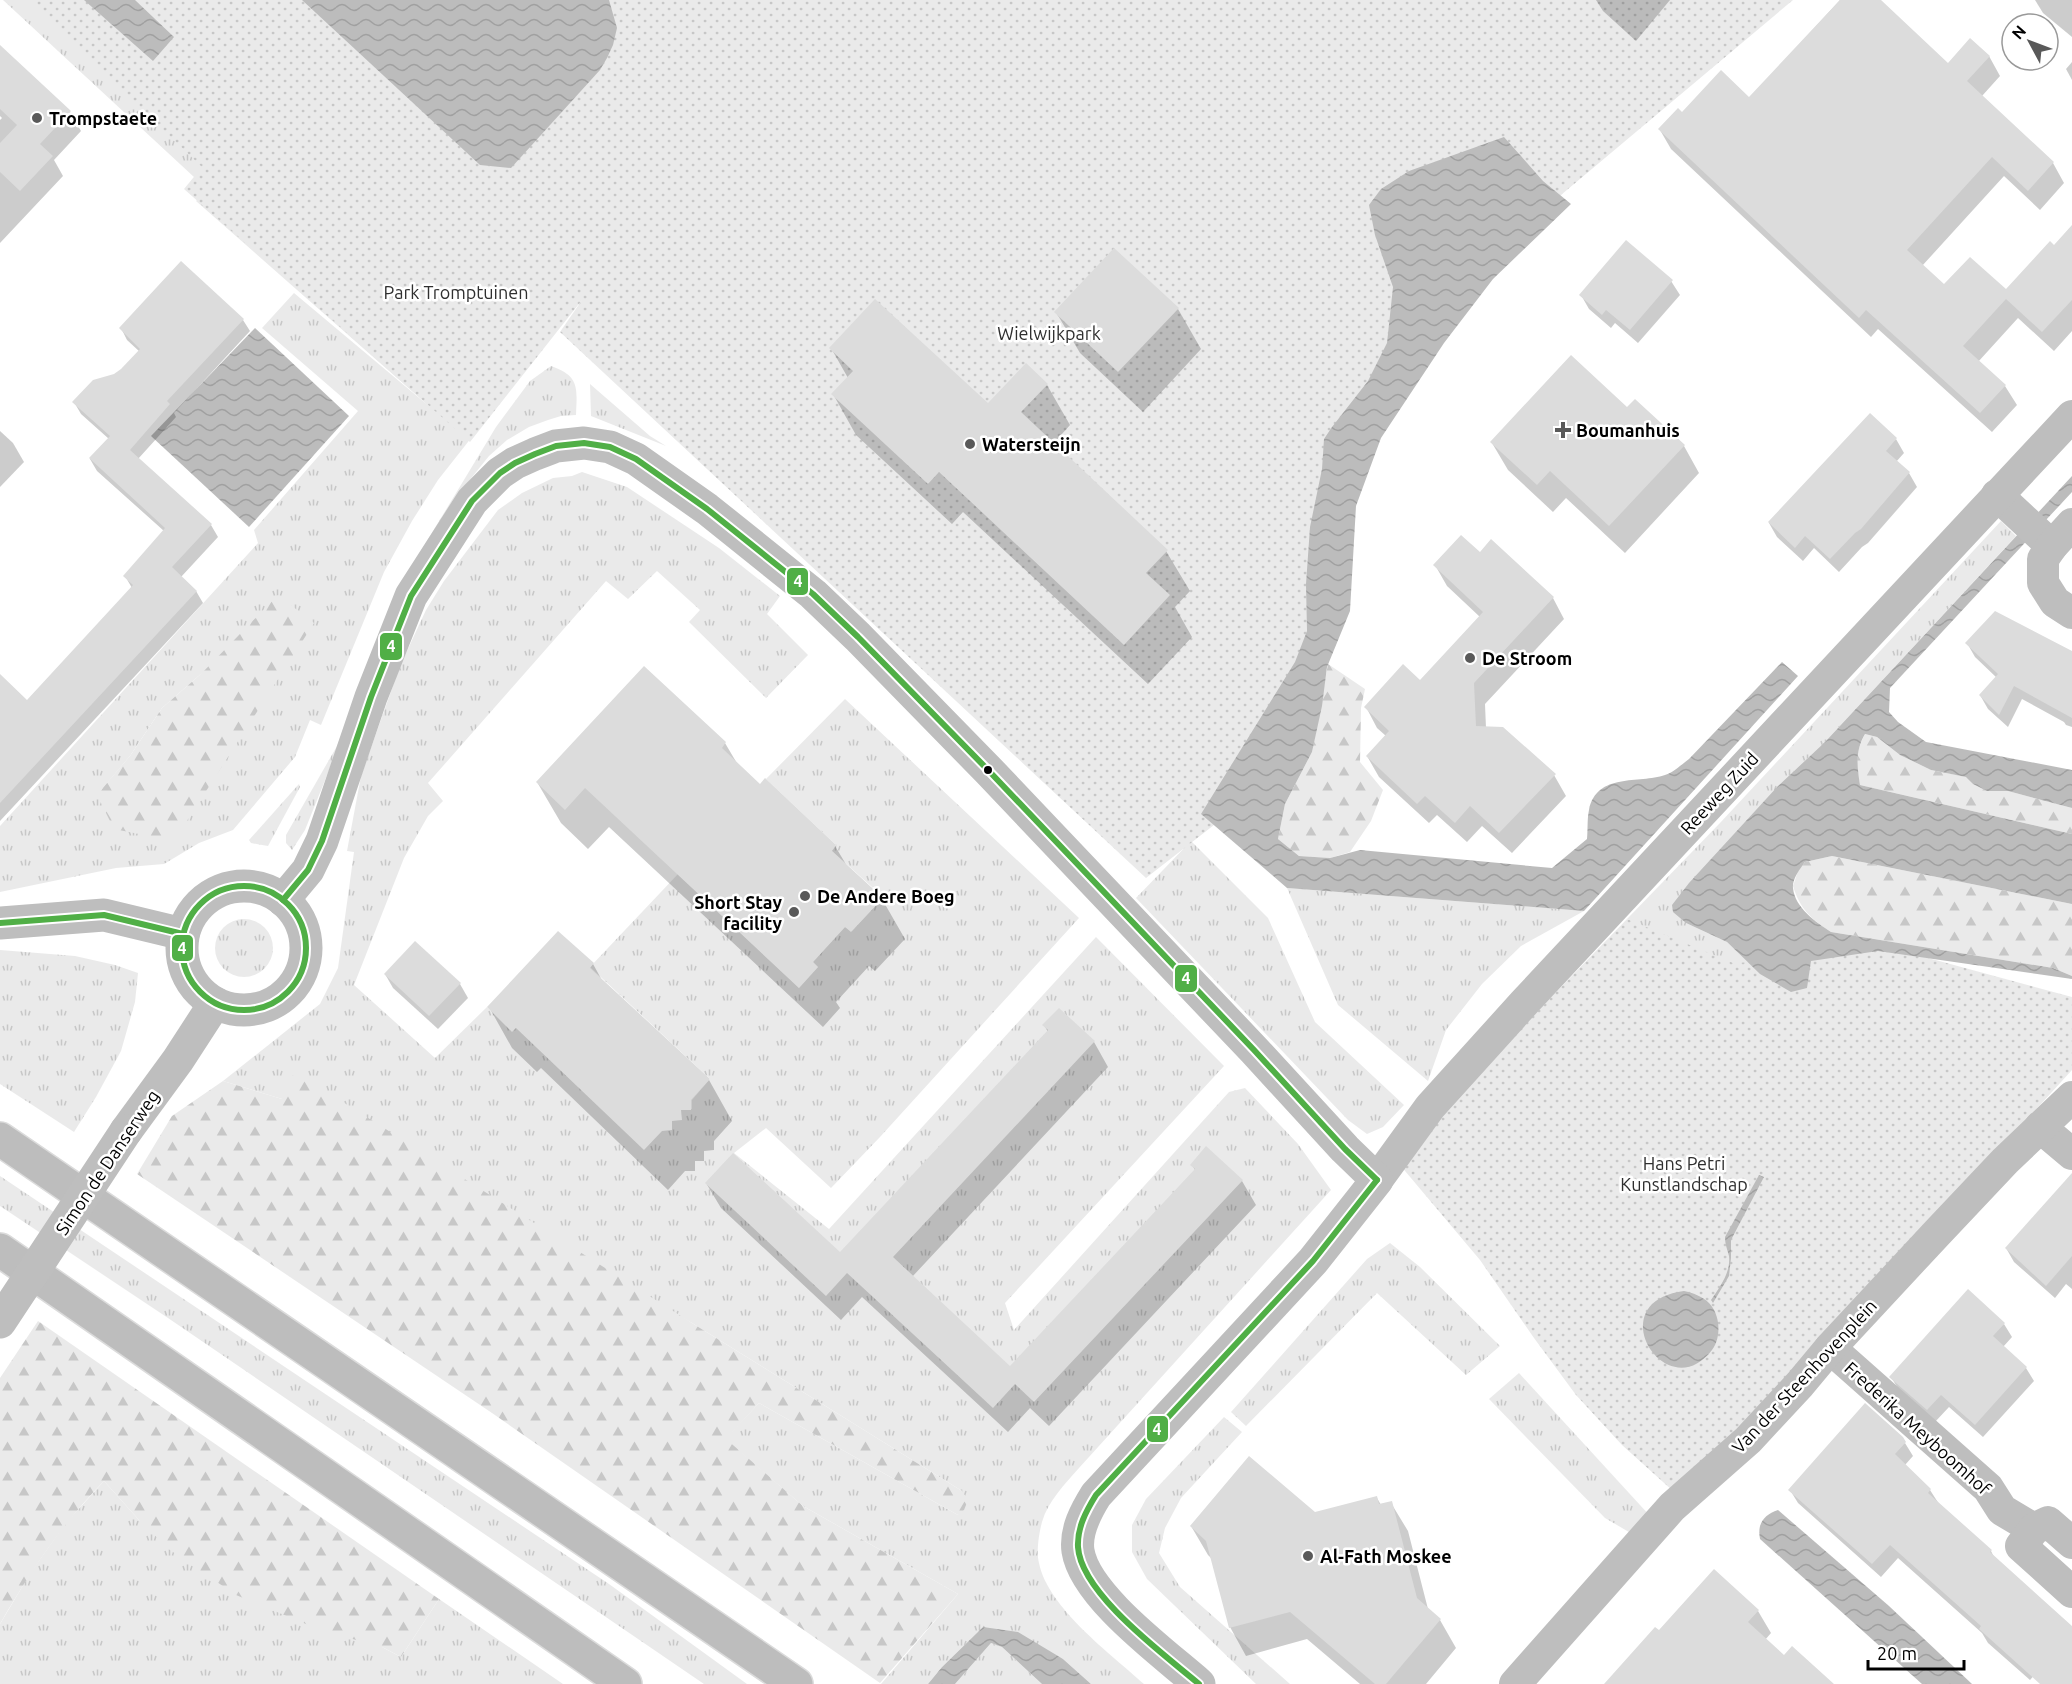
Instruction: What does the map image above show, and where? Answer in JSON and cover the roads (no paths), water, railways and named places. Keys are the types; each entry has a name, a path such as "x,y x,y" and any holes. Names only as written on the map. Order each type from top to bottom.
{"highway":[{"path":"0,1139 796,1684"},
{"path":"0,1250 625,1684"}],"street":[{"name":"Reeweg Zuid","path":"1377,1180 1430,1107 1524,1003 2006,503 2072,416"},
{"path":"283,900 308,870 322,841 371,697 411,596 472,501 489,483 515,463 556,446 584,443 610,447 636,459 707,509 820,601 989,771 1345,1149 1377,1180 1313,1261 1096,1495 1085,1512 1080,1526 1078,1550 1090,1581 1109,1604 1199,1684"},
{"path":"2006,503 2062,535 2043,560 2043,583 2055,602 2072,613"},
{"path":"234,887 255,887 283,900 298,919 305,942 303,966 292,987 273,1003 262,1008 238,1010 215,1003 198,991 187,974 182,954 183,934 191,915 198,906 214,894 234,887"},
{"path":"0,923 104,915 183,934"},
{"name":"Simon de Danserweg","path":"0,1322 126,1131 178,1060 215,1003"},
{"name":"Van der Steenhovenplein","path":"1515,1684 1672,1507 1748,1440 1830,1348 2005,1161 2072,1097"},
{"path":"2040,1127 2072,1154"},
{"name":"Frederika Meyboomhof","path":"1830,1348 1988,1488 2002,1510 2034,1529 2048,1522 2072,1543"},
{"path":"2034,1529 2021,1546 2072,1592"}],"water":[{"path":"84,0 135,0 174,37 153,61"},
{"path":"302,0 609,0 617,28 613,45 600,70 511,168 480,165"},
{"path":"1504,137 1543,181 1571,204 1493,279 1444,343 1381,438 1356,506 1350,611 1327,667 1322,706 1312,752 1285,804 1278,839 1299,856 1330,858 1360,850 1552,868 1587,839 1589,810 1593,798 1601,790 1620,782 1655,778 1674,770 1689,759 1782,662 1798,676 1584,911 1287,888 1201,814 1295,662 1307,631 1306,584 1310,527 1322,469 1324,439 1368,381 1387,343 1393,287 1375,235 1369,205 1381,189 1409,171"},
{"path":"255,328 349,416 249,527 151,436"},
{"path":"2072,476 2072,492 1890,688 1889,712 1898,722 1926,742 2072,770 2072,808 2008,791 1987,791 1973,784 1966,777 1931,770 1900,755 1877,737 1865,734 1860,746 1858,771 1860,785 2072,834 2072,904 1832,856 1805,862 1795,878 1793,888 1802,908 1831,932 2053,968 2072,976 2072,979 1878,951 1811,961 1807,988 1791,992 1760,974 1727,942 1686,923 1673,912 1672,905 1689,883 1778,786 1825,742"},
{"path":"1759,1175 1764,1177 1731,1240 1729,1276 1713,1303 1711,1300 1728,1268 1729,1256 1725,1237"},
{"path":"1684,1291 1697,1295 1709,1303 1716,1313 1718,1332 1712,1350 1694,1365 1677,1367 1661,1360 1649,1347 1643,1330 1646,1313 1659,1299"},
{"path":"1778,1510 1889,1606 1972,1684 1922,1684 1760,1539 1763,1520"},
{"path":"983,1627 1018,1632 1063,1659 1091,1684 1042,1684 1002,1647 991,1643 955,1684 928,1684"}],"place":[{"name":"Trompstaete","path":"37,118"},
{"name":"Boumanhuis","path":"1563,430"},
{"name":"Watersteijn","path":"970,444"},
{"name":"De Stroom","path":"1470,658"},
{"name":"De Andere Boeg","path":"805,896"},
{"name":"Short Stay facility","path":"794,912"},
{"name":"Al-Fath Moskee","path":"1308,1556"}],"park label":[{"name":"Park Tromptuinen","path":"456,292"},
{"name":"Wielwijkpark","path":"1049,333"},
{"name":"Hans Petri Kunstlandschap","path":"1684,1173"}]}
